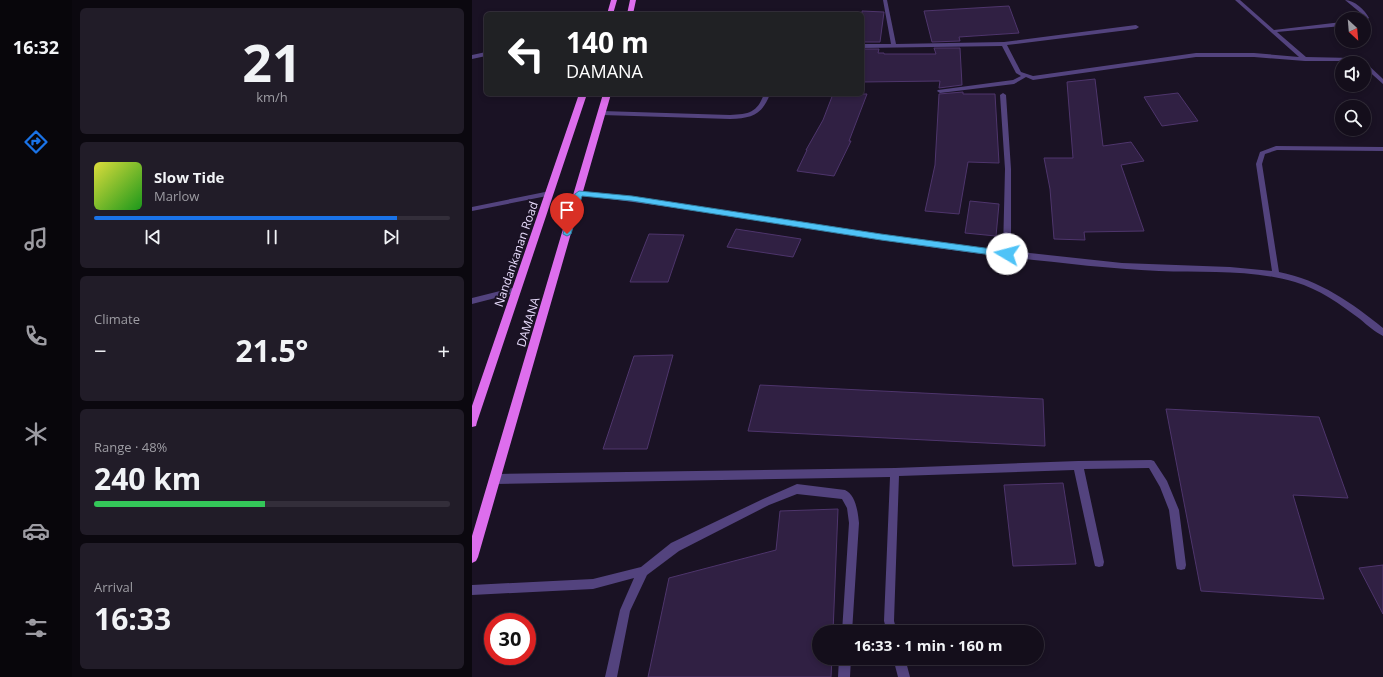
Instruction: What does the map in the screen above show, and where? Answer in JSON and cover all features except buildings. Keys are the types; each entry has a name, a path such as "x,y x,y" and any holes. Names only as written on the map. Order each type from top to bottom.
{"main road":[{"path":"611,12 614,0"},
{"path":"630,12 633,0"},
{"name":"Nandankanan Road","path":"473,417 582,96"},
{"name":"DAMANA","path":"472,557 606,96"}],"street":[{"path":"885,0 894,46"},
{"path":"1237,0 1275,31 1305,59"},
{"path":"1347,0 1363,12"},
{"path":"1275,31 1335,25"},
{"path":"864,46 1004,44 1136,27"},
{"path":"1004,44 1015,68 1019,73 1033,78 1196,55 1241,55 1305,59 1335,58"},
{"path":"472,57 484,54"},
{"path":"1371,71 1383,82"},
{"path":"940,91 1009,83 1024,76"},
{"path":"1003,95 1008,168 1007,254"},
{"path":"602,113 730,117 748,116 762,107 766,96"},
{"path":"1276,274 1259,164 1262,154 1276,148 1383,149"},
{"path":"472,209 550,193"},
{"path":"579,194 632,199 874,236 1007,254 1156,268 1250,271 1276,274 1325,290 1383,333"},
{"path":"472,301 516,290"},
{"path":"495,479 895,472 1078,465 1151,464 1164,484 1174,510 1181,565"},
{"path":"1078,465 1099,562"},
{"path":"890,625 889,621 895,472"},
{"path":"472,590 592,584 643,571 675,547 760,505 797,490 845,495 852,507 854,523 847,625"},
{"path":"611,677 625,610 643,571"},
{"path":"844,677 845,665"},
{"path":"901,665 904,677"}],"route":[{"path":"567,234 579,194 632,199 881,237 1007,254"}]}
